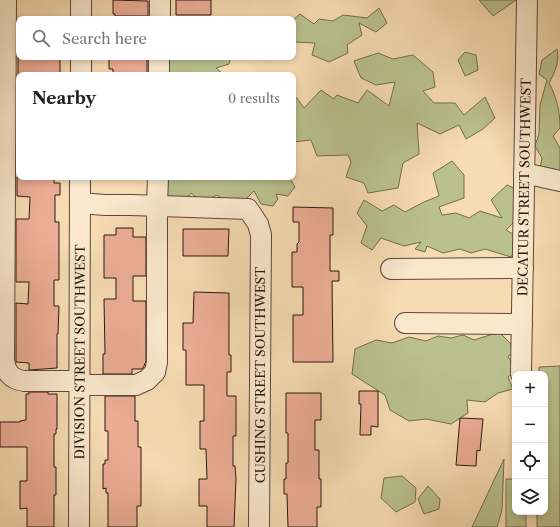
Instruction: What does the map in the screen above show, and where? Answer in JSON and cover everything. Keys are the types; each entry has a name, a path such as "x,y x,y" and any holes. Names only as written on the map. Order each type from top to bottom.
{"street":[{"path":"6,0 4,360 5,368 9,375 16,380 24,381 74,381 88,385 136,385 147,380 155,372 157,362 158,180"},
{"path":"81,0 81,16"},
{"path":"160,0 160,16"},
{"name":"DECATUR STREET SOUTHWEST","path":"521,371 527,0"},
{"path":"81,60 81,72"},
{"path":"159,60 159,72"},
{"path":"524,173 560,181"},
{"name":"DIVISION STREET SOUTHWEST","path":"79,527 80,180"},
{"path":"80,203 157,206"},
{"name":"CUSHING STREET SOUTHWEST","path":"157,206 248,209 258,224 261,235 259,527"},
{"path":"391,269 523,268"},
{"path":"406,323 522,324"}],"green space":[{"path":"479,0 516,0 493,16"},
{"path":"379,8 387,23 376,32 359,23 362,35 347,45 348,53 329,62 312,55 315,43 296,42 296,17 300,14 314,24 319,19 333,21 343,15 367,18"},
{"path":"557,49 558,58 549,83 558,105 560,128 553,136 560,148 560,178 539,174 542,158 535,146 539,134 540,105 547,80 539,74 542,60"},
{"path":"465,52 476,55 478,70 465,76 458,60"},
{"path":"378,53 393,59 413,55 433,72 435,87 423,91 434,103 455,103 464,115 485,97 495,118 483,129 466,139 459,125 440,134 417,123 419,154 403,163 398,188 368,193 364,183 346,177 351,162 348,155 317,156 311,140 296,142 296,97 304,108 321,90 334,99 337,95 358,103 367,90 389,106 395,82 376,85 361,78 354,61"},
{"path":"164,60 230,60 229,64 216,68 221,72 156,72"},
{"path":"452,161 464,175 464,198 439,207 442,215 456,213 469,218 480,211 502,218 491,200 507,185 518,190 517,219 506,230 521,239 511,257 485,249 471,253 460,249 443,253 427,246 425,252 415,249 421,242 404,246 381,238 372,250 361,243 367,226 357,213 364,200 382,211 394,205 405,212 439,196 433,173"},
{"path":"154,180 291,180 295,187 288,196 276,194 278,199 273,206 261,204 254,191 244,201 237,198 227,202 217,195 202,202 191,193 183,203 165,210"},
{"path":"499,332 511,344 512,354 508,356 516,371 512,371 512,374 508,377 512,389 498,393 485,402 467,400 468,413 451,424 426,419 409,421 390,410 385,395 352,374 355,349 376,340 392,343 409,337 426,341 438,336 451,338 463,335 474,340"},
{"path":"560,366 560,527 537,527 537,515 548,515 548,371 539,371 539,367"},
{"path":"504,459 502,510 497,527 472,527"},
{"path":"402,476 416,488 415,502 396,512 381,498 384,478"},
{"path":"506,479 512,479 512,515 526,515 526,527 506,527"},
{"path":"428,486 440,499 439,509 424,514 418,499"}],"building":[{"path":"113,0 148,1 148,16 115,16 115,14 113,14"},
{"path":"176,0 211,0 211,15 176,15"},
{"path":"18,60 60,60 60,72 18,72"},
{"path":"109,60 147,60 147,72 113,72 113,69 109,69"},
{"path":"17,180 54,180 54,183 60,183 60,195 55,195 55,222 59,222 59,280 54,280 54,306 59,306 57,368 29,370 29,363 16,362 16,303 28,304 29,282 16,282 16,219 29,219 30,197 17,196"},
{"path":"293,207 333,208 333,235 330,235 330,271 339,271 339,281 332,281 333,362 293,362 293,315 303,315 303,287 292,287 292,252 297,252 297,244 299,242 299,222 293,222"},
{"path":"116,228 133,228 133,237 146,237 146,276 133,276 133,301 146,301 146,361 142,369 132,369 132,374 103,374 103,354 105,354 104,299 116,299 116,278 104,278 104,235 116,235"},
{"path":"183,229 229,229 228,256 183,256"},
{"path":"194,292 229,293 229,355 231,355 231,372 227,372 227,396 236,396 236,436 233,436 233,466 235,466 236,479 234,527 207,527 207,506 199,506 199,479 207,479 206,449 200,449 200,421 204,421 204,385 186,385 186,350 183,350 183,323 193,323"},
{"path":"359,391 378,391 378,427 371,426 371,435 360,435 361,404 359,404"},
{"path":"29,392 48,392 48,394 57,394 57,429 56,434 54,434 56,495 54,495 54,527 27,527 27,508 20,509 20,481 27,481 27,447 0,447 0,422 20,422 26,420 26,394 29,394"},
{"path":"286,393 321,393 321,420 315,420 315,450 319,450 319,479 321,479 321,507 317,507 317,527 288,527 287,494 284,494 286,463 288,463"},
{"path":"105,396 135,396 135,421 138,421 138,447 141,447 141,506 137,506 137,527 108,527 108,493 106,493 106,488 103,489 103,464 105,464 105,460 108,460 108,431 105,431"},
{"path":"460,418 483,419 480,451 477,450 476,466 456,465"}]}
